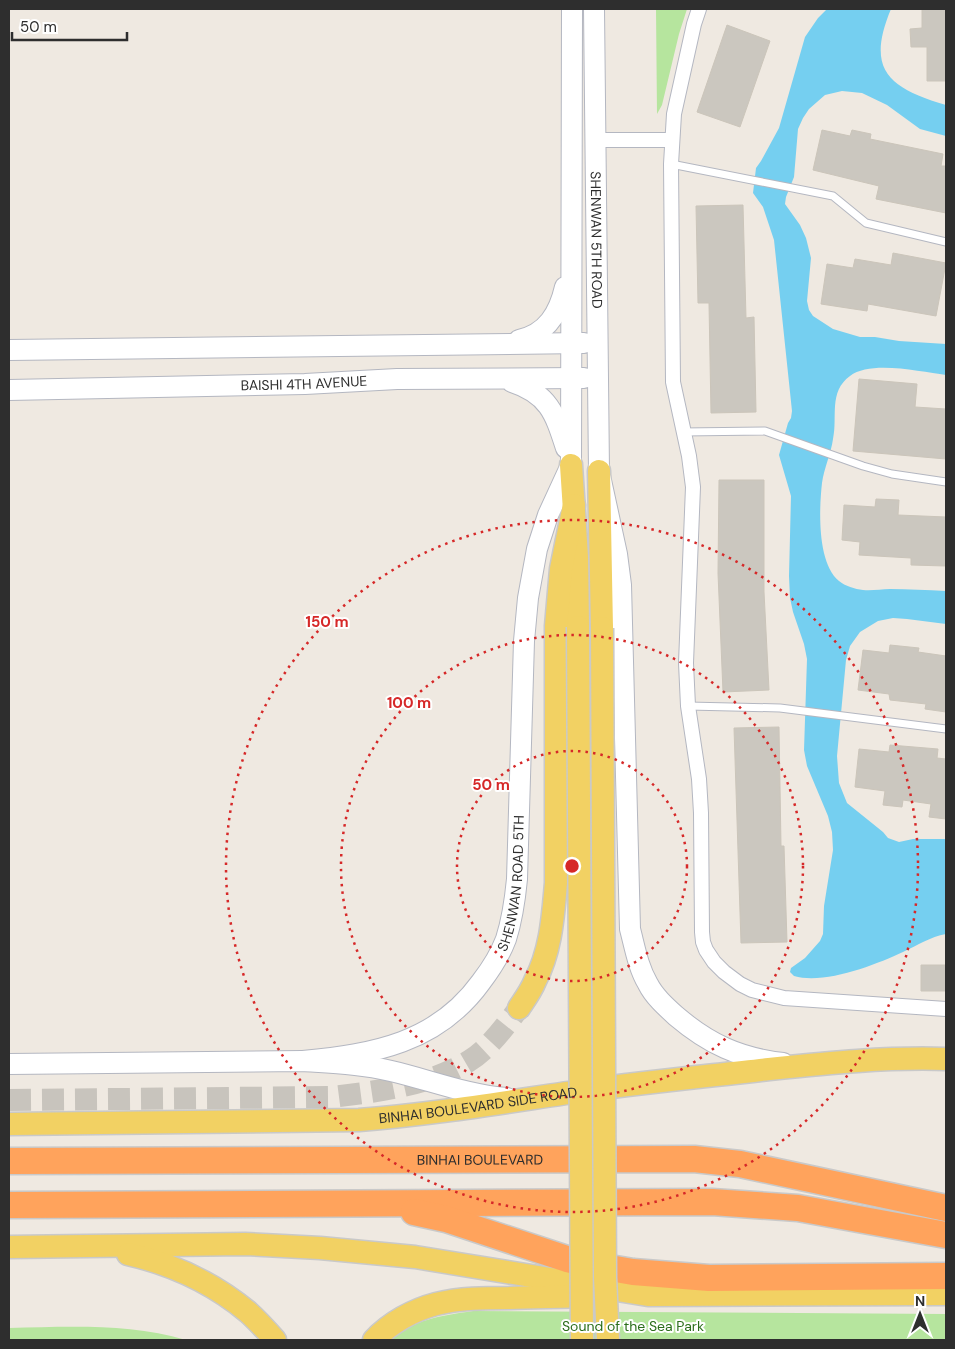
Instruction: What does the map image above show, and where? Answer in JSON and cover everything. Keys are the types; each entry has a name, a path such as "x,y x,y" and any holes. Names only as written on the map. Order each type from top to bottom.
{"highway":[{"name":"BINHAI BOULEVARD","path":"9,1161 694,1159 740,1164 946,1208"},
{"path":"362,1202 446,1219 567,1258 633,1272 708,1278 946,1276"},
{"path":"9,1205 712,1202 798,1208 946,1234"}],"main road":[{"path":"571,465 577,557 578,627 582,1340"},
{"path":"599,471 602,628 605,1277 608,1340"},
{"path":"519,1008 540,971 547,953 553,922 556,883 557,603 561,569 574,505"},
{"name":"BINHAI BOULEVARD SIDE ROAD","path":"9,1124 358,1120 410,1116 665,1080 874,1060 946,1059"},
{"path":"9,1246 244,1244 352,1250 415,1257 648,1295"},
{"path":"77,1246 115,1251 153,1260 188,1273 222,1292 250,1314 275,1340"},
{"path":"374,1340 390,1325 412,1314 436,1304 462,1300 648,1295 946,1294"}],"street":[{"name":"SHENWAN 5TH ROAD","path":"571,465 572,9"},
{"name":"SHENWAN 5TH ROAD","path":"594,9 599,471"},
{"path":"699,9 674,114 671,164 673,382 689,456 693,487 686,663 688,706 699,779 703,942 714,962 740,984 765,994 784,998 946,1009"},
{"path":"595,140 671,140"},
{"path":"502,343 526,338 546,328 556,315 562,300 571,263"},
{"path":"9,350 598,343"},
{"path":"498,378 524,386 544,399 556,420 571,465"},
{"name":"BAISHI 4TH AVENUE","path":"9,390 305,384 397,379 598,378"},
{"name":"SHENWAN ROAD 5TH","path":"303,1062 350,1057 386,1048 424,1033 452,1015 473,993 493,966 506,940 513,911 517,880 524,641 528,598 537,550 548,515 571,465"},
{"path":"599,471 617,554 621,585 628,889 630,929 638,964 648,986 664,1005 707,1040 733,1052 758,1060 812,1065"},
{"path":"9,1064 303,1062 348,1064 390,1071 464,1091 522,1100"}],"lane":[{"path":"671,164 833,196 866,223 946,242"},
{"path":"683,432 765,431 863,466 946,482"},
{"path":"688,706 780,708 946,729"}],"green space":[{"path":"656,9 687,9 662,105 657,114"},
{"name":"Sound of the Sea Park","path":"473,1311 946,1314 946,1340 388,1340 419,1323"},
{"path":"9,1328 120,1328 186,1340 9,1340"}],"water":[{"path":"827,9 891,9 884,30 881,48 882,62 888,74 897,84 910,92 946,105 946,136 920,129 887,105 862,93 842,91 825,95 809,109 798,129 794,177 785,204 800,225 806,238 811,258 807,301 813,316 833,329 860,337 946,344 946,375 883,368 859,371 843,382 836,397 833,439 822,483 820,521 823,549 827,562 832,573 844,584 860,590 946,591 946,624 893,618 878,621 860,632 850,646 846,660 837,756 839,783 847,803 888,838 899,842 913,839 946,839 946,934 929,939 864,968 834,976 806,978 794,976 790,972 791,968 805,958 820,941 823,934 824,906 833,850 832,832 828,816 807,766 804,750 807,659 790,598 791,496 779,455 792,411 774,240 763,207 753,193 756,168 779,128 805,37 818,18"}],"building":[{"path":"922,9 946,9 946,81 927,81 927,47 911,47 910,29 922,28"},
{"path":"727,25 770,41 740,127 697,112"},
{"path":"822,130 850,136 852,130 871,134 870,139 943,154 941,166 946,166 946,213 876,199 879,186 813,170"},
{"path":"743,205 746,318 754,317 756,412 711,413 709,303 698,303 696,206"},
{"path":"893,253 946,263 936,316 868,304 867,311 821,304 827,264 853,268 855,259 891,265"},
{"path":"859,379 917,384 915,407 946,409 946,459 853,451"},
{"path":"719,480 764,480 764,592 769,690 723,692 718,573"},
{"path":"876,499 899,500 898,515 946,517 946,566 911,565 911,558 859,555 860,542 842,540 844,505 875,507"},
{"path":"890,645 919,648 918,652 946,656 946,712 925,709 926,704 890,700 889,694 858,690 863,650 889,653"},
{"path":"779,727 781,846 784,846 787,942 741,943 734,728"},
{"path":"890,745 938,749 937,758 946,759 946,819 929,817 931,804 903,800 902,807 883,805 885,791 855,787 859,749 889,752"},
{"path":"921,965 946,965 946,991 921,991"}],"tunnel":[{"path":"9,1100 332,1097 385,1090 420,1082 469,1061 490,1044 519,1008"}]}
